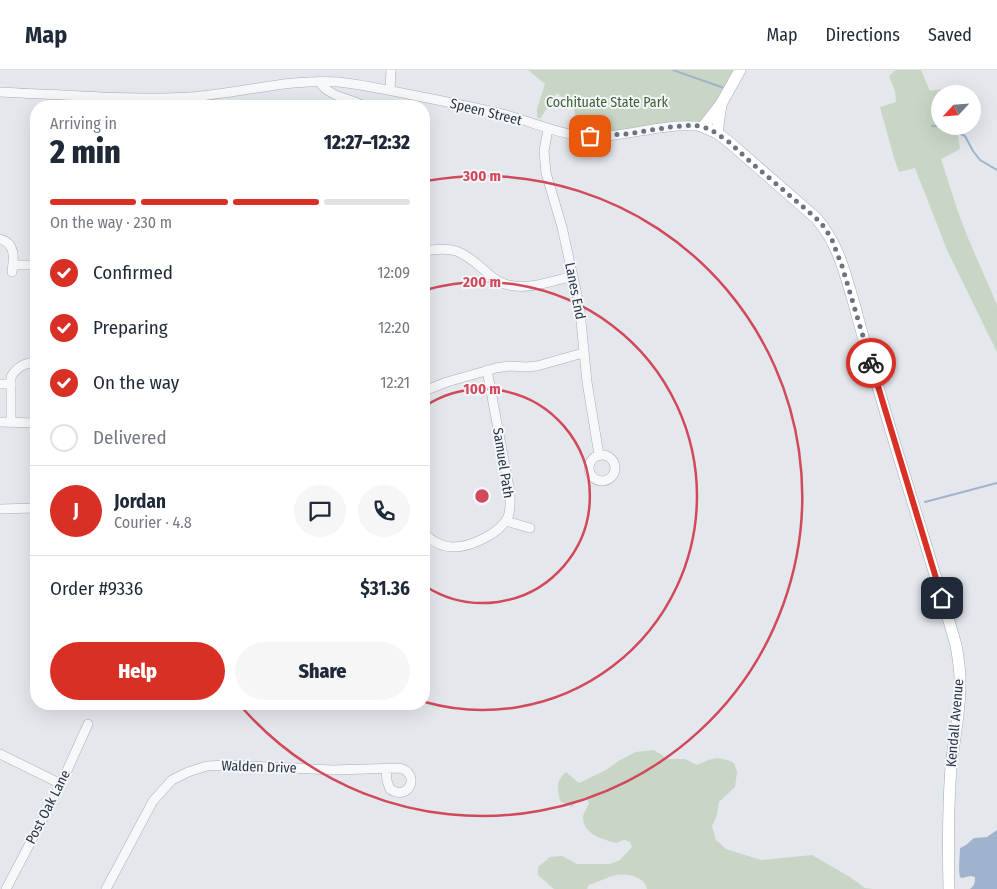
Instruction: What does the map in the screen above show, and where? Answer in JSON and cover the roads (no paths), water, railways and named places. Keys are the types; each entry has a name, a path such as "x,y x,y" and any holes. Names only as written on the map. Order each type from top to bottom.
{"main road":[{"path":"702,127 721,104 740,70"},
{"path":"717,133 721,104"},
{"name":"Kendall Avenue","path":"702,127 717,133 816,218 832,240 848,283 951,628 959,662 960,692 952,754 948,808 949,889"}],"street":[{"path":"390,90 391,70"},
{"path":"320,82 328,91 353,100"},
{"name":"Speen Street","path":"199,100 287,84 320,82 354,84 390,90 495,112 569,134 590,136 627,134 682,125 702,127"},
{"name":"Speen Street","path":"0,92 162,100"},
{"name":"Lanes End","path":"548,129 544,151 546,168 562,227 580,311 583,353 599,455"},
{"path":"0,239 6,241 11,247 14,258 13,268 30,266"},
{"path":"430,250 442,249 462,253 497,280 506,284 527,286 573,276"},
{"path":"430,389 487,370 509,366 537,366 583,353"},
{"path":"11,422 11,381 14,371 18,367 30,363"},
{"name":"Samuel Path","path":"487,370 510,493 509,516 506,521"},
{"path":"0,384 11,381"},
{"path":"0,422 30,423"},
{"path":"0,509 30,508"},
{"path":"430,538 445,546 462,546 487,537 506,521 530,528"},
{"name":"Post Oak Lane","path":"6,889 61,784 88,724"},
{"path":"0,754 61,784"},
{"name":"Walden Drive","path":"106,889 153,801 172,780 188,772 207,766 228,765 325,769 386,768"}],"water":[{"path":"997,830 997,889 970,889 974,884 975,877 960,877 960,848 974,838 987,837"}],"waterway":[{"path":"673,70 724,88"},
{"path":"963,135 980,160 997,170"},
{"path":"925,502 997,483"}],"park label":[{"name":"Cochituate State Park","path":"607,102"}]}
